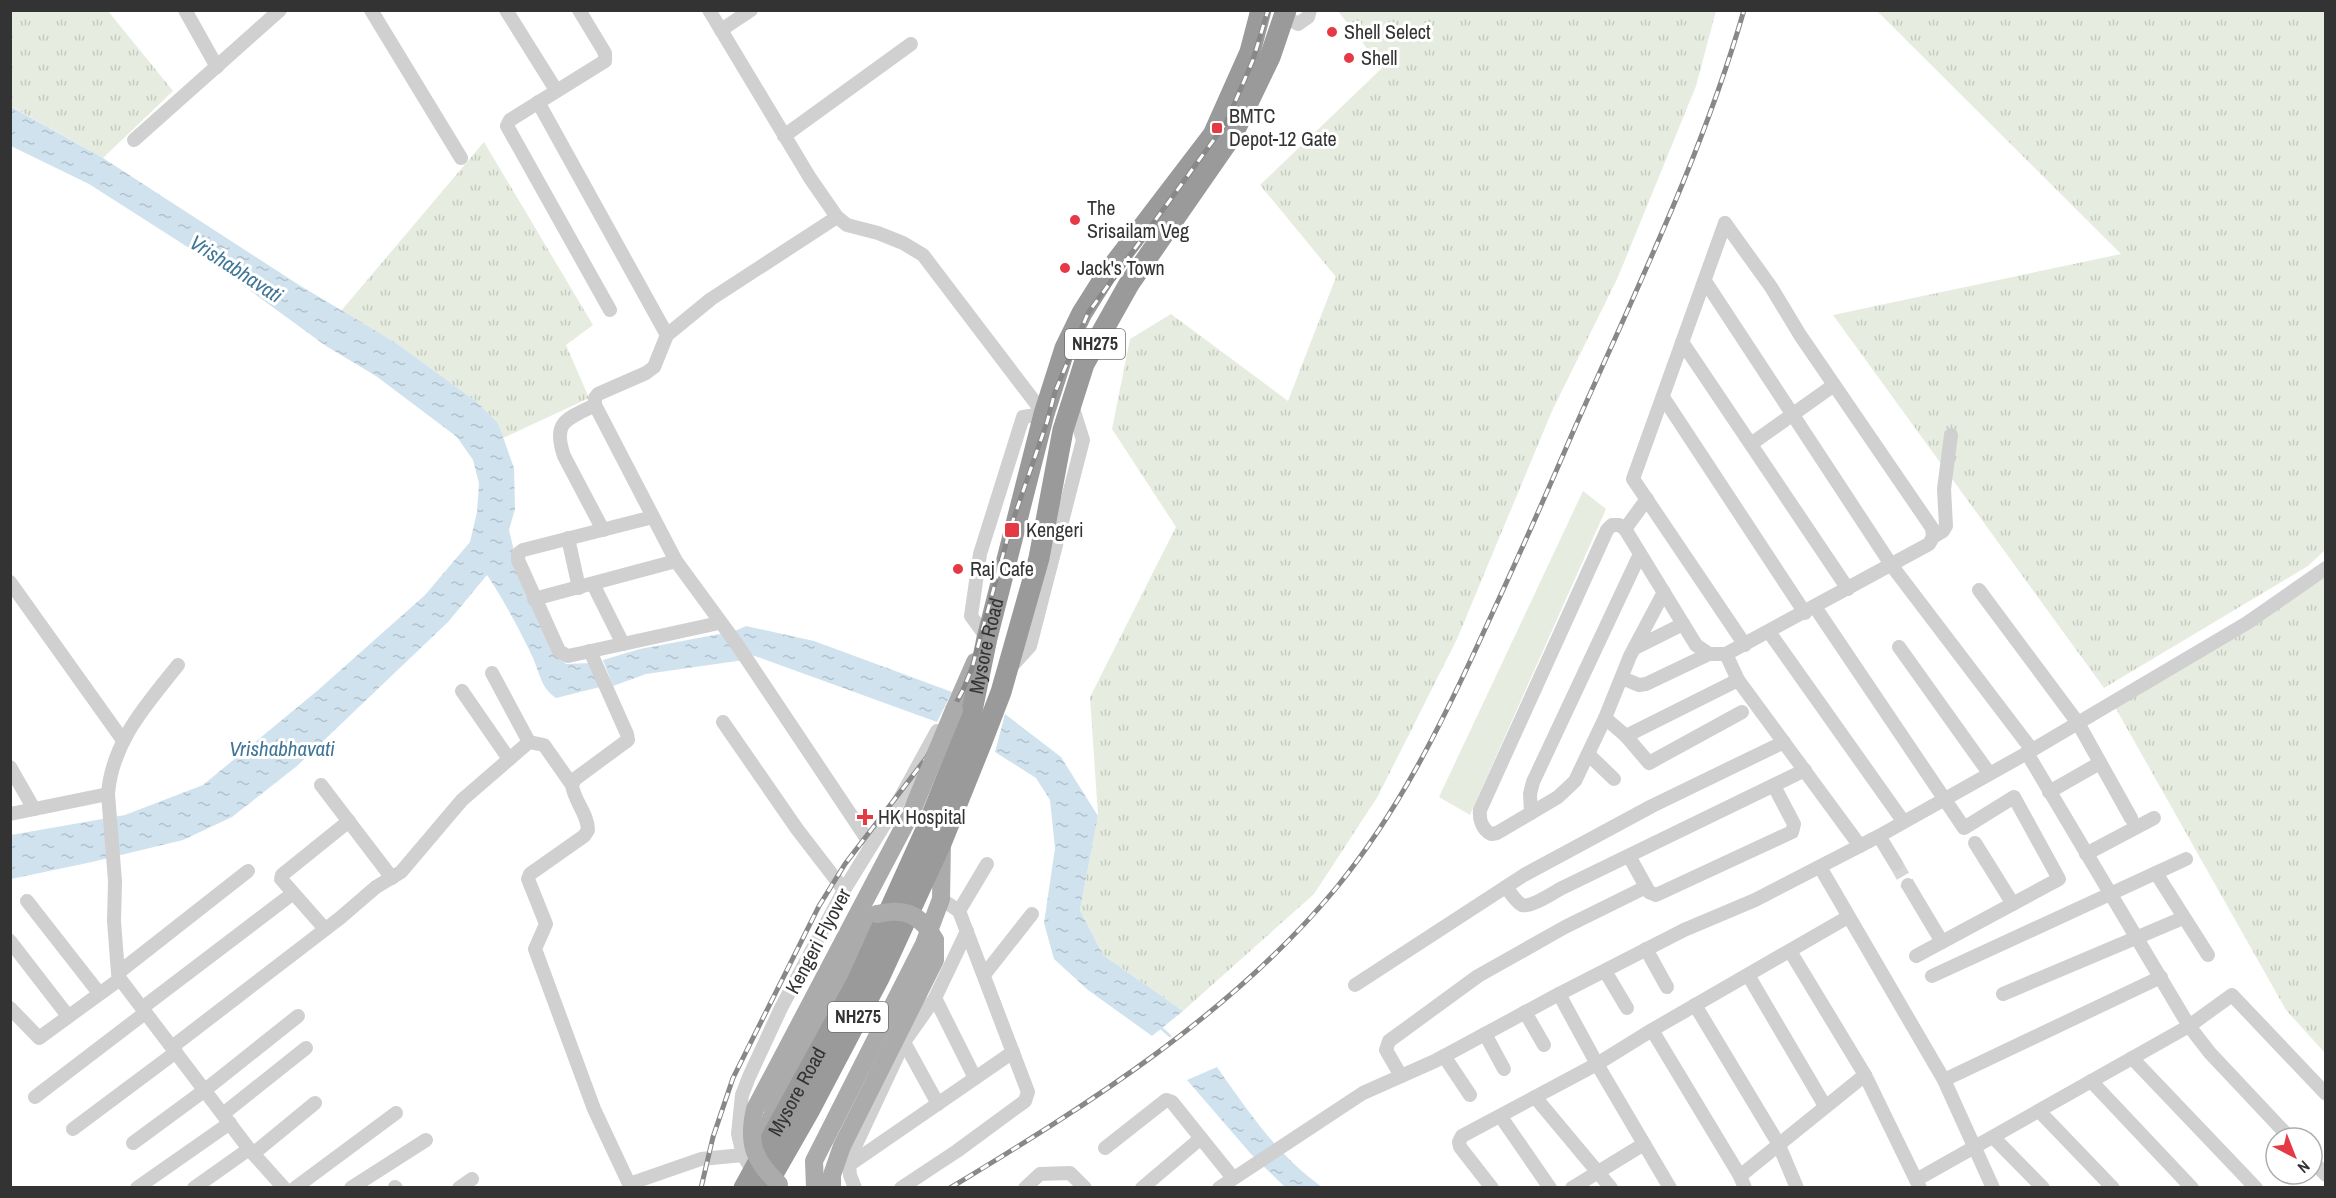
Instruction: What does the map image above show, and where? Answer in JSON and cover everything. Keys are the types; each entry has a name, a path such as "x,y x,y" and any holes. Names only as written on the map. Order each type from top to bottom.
{"highway":[{"name":"Mysore Road","path":"761,1176 809,1111 879,978 942,841 973,738 969,708 1044,414 1065,348 1082,313 1106,275 1213,135 1250,52 1261,10"},
{"name":"Mysore Road","path":"969,708 1006,673 1039,558 1063,430 1084,364 1128,284 1233,134 1270,57 1285,13"},
{"name":"Mysore Road","path":"761,1176 857,982 928,825 973,738"}],"main road":[{"name":"Kengeri Flyover","path":"761,1176 760,1165 754,1151 752,1124 755,1109 969,708"},
{"path":"815,1188 814,1161 924,944 941,899 942,841"},
{"name":"Kengeri Flyover","path":"761,1176 773,1113 863,928 877,914 892,911 904,913 916,917 927,926 935,940 935,960 847,1136 832,1175 832,1188"}],"street":[{"path":"185,10 217,67"},
{"path":"134,140 280,10"},
{"path":"371,10 461,158"},
{"path":"506,10 556,90"},
{"path":"579,10 605,53 606,60 510,120 507,126 610,310"},
{"path":"709,10 784,136 837,217 847,225 878,233 903,243 923,255 1044,414"},
{"path":"720,30 751,10"},
{"path":"1285,13 1298,24 1308,17 1311,10"},
{"path":"784,136 911,44"},
{"path":"538,102 667,335"},
{"path":"837,217 720,292 667,335 654,367 646,373 598,394 595,398 595,405 676,561 719,623 736,643 871,845"},
{"path":"1745,645 1633,479 1725,224 1771,287 1800,335 1932,528 1933,537"},
{"path":"1704,281 1892,566 2030,751 2049,792 2189,1026 2210,1053 2279,1126"},
{"path":"1682,342 1848,589"},
{"path":"1751,444 1834,385"},
{"path":"1663,398 1964,828 2014,797 2059,879 1916,956"},
{"path":"595,405 566,419 559,431 559,443 603,530"},
{"path":"1622,678 1632,684 1646,684 1709,654 1726,654 1929,544 1933,537 1943,531 1946,526 1944,489 1951,435"},
{"path":"1625,529 1647,499"},
{"path":"653,517 523,550 518,554 518,560 534,598 559,651 568,656 594,661 623,644 719,623"},
{"path":"1664,592 1635,648 1575,781 1568,790 1497,833 1491,834 1486,831 1479,818 1485,799 1607,530 1612,525 1620,525 1625,529 1664,592 1696,645 1709,654"},
{"path":"568,538 579,588"},
{"path":"1531,813 1530,794 1533,782 1640,554"},
{"path":"534,598 676,561"},
{"path":"1219,1188 1354,1098 1444,1056 1646,949 1820,867 1879,836 2247,624 2325,568"},
{"path":"10,582 122,739"},
{"path":"593,584 623,644"},
{"path":"1979,590 2078,723 2131,818"},
{"path":"1635,648 1683,624"},
{"path":"1769,632 1903,821"},
{"path":"1899,647 1989,773"},
{"path":"1726,654 1738,680 1860,846"},
{"path":"572,785 575,779 628,740 594,661"},
{"path":"178,665 131,723 122,739 109,783 108,797 115,881 114,921 119,976 279,1186"},
{"path":"492,673 529,742"},
{"path":"1626,736 1738,680"},
{"path":"462,691 508,759"},
{"path":"761,1176 738,1134 742,1095 781,1008 844,890 897,804 948,712 969,708"},
{"path":"1605,718 1626,736 1649,763 1742,712"},
{"path":"723,722 797,829 844,890"},
{"path":"529,742 544,745 572,785 588,824 588,830 584,836 530,873 529,885 546,924 535,949 594,1109 630,1186 700,1159 761,1176"},
{"path":"74,1129 376,887 401,872 462,800 529,742"},
{"path":"1355,985 1506,887 1652,806 1784,742"},
{"path":"1588,754 1614,779"},
{"path":"2049,792 2100,763"},
{"path":"10,767 34,809"},
{"path":"1506,887 1523,906 1530,906 1562,888 1805,770"},
{"path":"321,785 392,878"},
{"path":"1629,856 1649,892 1656,895 1792,832 1794,824 1774,786"},
{"path":"10,814 108,797"},
{"path":"2086,854 2154,818"},
{"path":"325,929 282,883 282,875 349,821"},
{"path":"1879,836 1896,864"},
{"path":"1975,843 2013,904"},
{"path":"1932,976 2186,859"},
{"path":"959,911 987,864"},
{"path":"1820,867 1944,1080 1993,1188"},
{"path":"10,1008 39,1038 99,993 248,871"},
{"path":"2156,873 2208,955"},
{"path":"1908,885 1942,942"},
{"path":"1401,1076 1386,1050 1389,1041 1478,976 1565,927 1646,887"},
{"path":"35,1097 292,894"},
{"path":"901,1188 957,1151 1025,1101 1028,1092 959,911 941,899"},
{"path":"27,901 99,993"},
{"path":"984,975 1032,914"},
{"path":"1484,1185 1460,1147 1459,1142 1462,1136 1597,1064 1848,917"},
{"path":"2003,993 2183,918"},
{"path":"855,1188 850,1175 850,1155 904,1042 935,998 967,931"},
{"path":"10,941 68,1016"},
{"path":"1646,949 1667,987"},
{"path":"1790,951 1865,1075 1918,1184 1975,1147 2189,1026 2232,995 2325,1094"},
{"path":"1605,971 1627,1008"},
{"path":"1748,975 1825,1106"},
{"path":"1944,1080 2161,977"},
{"path":"1559,994 1670,1188"},
{"path":"935,998 975,1078"},
{"path":"1695,1005 1778,1143 1797,1188"},
{"path":"1525,1012 1544,1045"},
{"path":"133,1143 205,1090 298,1016"},
{"path":"1652,1030 1743,1182 1778,1143 1865,1075"},
{"path":"1485,1034 1504,1069"},
{"path":"904,1042 938,1104"},
{"path":"136,1188 226,1119 306,1048"},
{"path":"849,1164 1013,1052"},
{"path":"1444,1056 1470,1095"},
{"path":"2132,1058 2256,1188"},
{"path":"2091,1081 2192,1188"},
{"path":"1535,1097 1611,1188"},
{"path":"1105,1148 1166,1100 1172,1102 1233,1178"},
{"path":"194,1188 251,1151 315,1103"},
{"path":"2039,1111 2113,1188"},
{"path":"295,1188 396,1113"},
{"path":"1501,1117 1550,1188"},
{"path":"1993,1137 2043,1188"},
{"path":"1142,1188 1201,1138"},
{"path":"351,1188 426,1140"},
{"path":"1572,1188 1644,1144"},
{"path":"1026,1188 1040,1174 1070,1173 1085,1188"},
{"path":"1070,1173 1075,1188"}],"green space":[{"path":"11,11 108,11 173,91 103,158 11,106"},
{"path":"1338,11 1716,11 1696,86 1618,277 1552,411 1457,639 1378,796 1314,894 1183,1011 1103,955 1080,910 1098,816 1090,697 1176,527 1112,429 1130,339 1171,314 1288,401 1336,277 1260,185 1382,68"},
{"path":"1877,11 2325,11 2326,549 2308,566 2104,688 1833,315 2121,254"},
{"path":"484,142 593,325 566,345 589,398 503,438 498,423 477,402 396,343 341,311"},
{"path":"1583,491 1606,509 1470,815 1439,797"},
{"path":"2325,573 2325,1053 2286,1010 2115,707"}],"water":[{"name":"Vrishabhavati","path":"10,106 103,158 299,285 396,343 477,402 498,423 514,468 515,509 509,530 520,576 553,648 566,664 591,663 600,687 556,698 551,694 542,680 518,627 487,575 448,622 297,766 232,817 183,840 11,879 11,835 125,815 203,785 317,691 425,595 470,542 477,512 479,483 473,460 457,437 376,376 326,346 211,262 89,184 11,146"},
{"path":"746,626 814,641 952,692 937,722 752,655 735,631"},
{"path":"725,633 744,660 646,674 613,686 603,660 640,649"},
{"path":"1005,714 1061,757 1098,816 1080,910 1103,955 1183,1011 1152,1036 1088,990 1054,959 1044,923 1055,848 1050,800 1036,778 995,752"},
{"path":"1217,1067 1252,1116 1278,1147 1306,1175 1322,1187 1285,1187 1251,1154 1187,1080"}],"waterway":[{"path":"1160,1027 1170,1036"}],"tunnel":[{"path":"1896,864 1908,885"}],"railway":[{"path":"701,1188 713,1137 733,1078 819,906 845,864 927,757 963,690 972,668 1010,529 1055,392 1088,313 1226,123 1253,60 1268,10"},
{"path":"950,1188 1106,1089 1205,1016 1252,976 1296,933 1337,887 1379,829 1399,799 1433,737 1539,510 1688,171 1744,10"}],"place":[{"name":"Shell Select","path":"1332,32"},
{"name":"Shell","path":"1349,58"},
{"name":"BMTC Depot-12 Gate","path":"1217,128"},
{"name":"The Srisailam Veg","path":"1075,220"},
{"name":"Jack's Town","path":"1065,268"},
{"name":"Kengeri","path":"1012,530"},
{"name":"Raj Cafe","path":"958,569"},
{"name":"HK Hospital","path":"865,817"}]}
